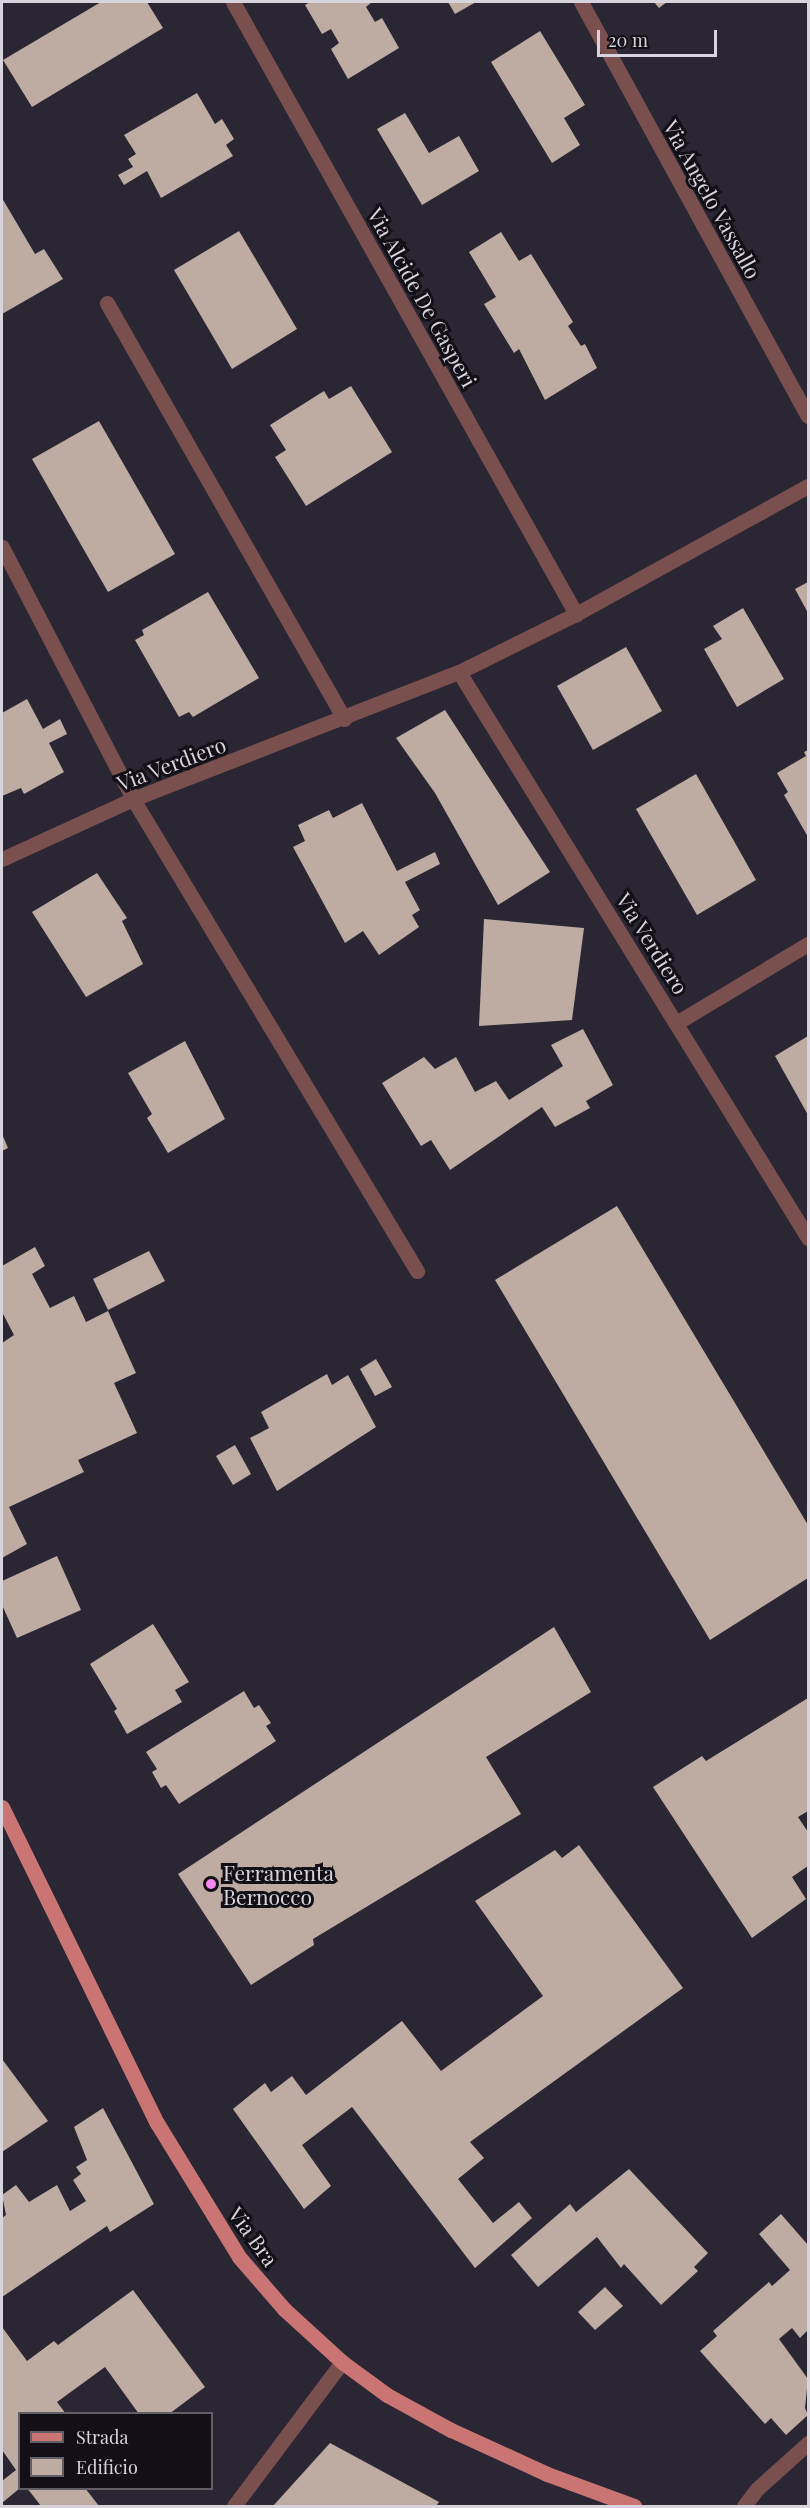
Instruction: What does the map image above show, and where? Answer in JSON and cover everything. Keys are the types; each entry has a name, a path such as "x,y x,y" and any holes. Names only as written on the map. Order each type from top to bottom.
{"main road":[{"name":"Via Bra","path":"2,1807 5,1818 157,2123 199,2195 240,2257 284,2309 342,2362 387,2395 451,2430 547,2474 634,2506"}],"street":[{"name":"Via Alcide De Gasperi","path":"233,2 576,614"},
{"name":"Via Angelo Vassallo","path":"581,2 808,416"},
{"path":"107,303 344,719"},
{"name":"Via Verdiero","path":"2,858 134,799 344,719 459,672 576,614 808,486"},
{"path":"2,548 134,799 417,1272"},
{"name":"Via Verdiero","path":"459,672 678,1022 808,1238"},
{"path":"678,1022 808,944"},
{"path":"234,2506 342,2362"},
{"path":"744,2506 758,2489 808,2443"}],"building":[{"path":"101,2 147,2 163,28 32,107 3,60"},
{"path":"310,2 372,2 366,7 375,22 382,18 399,48 348,79 331,49 339,43 331,29 322,34 305,5"},
{"path":"448,2 476,2 455,14"},
{"path":"654,2 667,2 659,8"},
{"path":"540,31 585,105 564,118 580,145 552,163 491,62"},
{"path":"197,93 215,124 222,119 234,139 226,145 233,156 161,198 147,171 124,185 118,175 133,167 128,159 136,154 124,135"},
{"path":"405,113 429,153 459,136 479,171 422,205 377,129"},
{"path":"2,198 35,254 44,249 63,279 2,314"},
{"path":"239,231 297,329 232,369 174,270"},
{"path":"501,232 519,261 531,254 573,322 568,326 581,346 585,344 597,368 545,400 519,349 514,353 484,304 496,297 469,252"},
{"path":"351,386 392,452 306,506 275,457 286,450 270,425 324,391 329,399"},
{"path":"99,421 175,554 108,592 32,459"},
{"path":"808,582 808,613 795,589"},
{"path":"208,592 259,678 193,717 189,712 179,717 135,640 144,635 142,630"},
{"path":"743,608 784,679 737,707 704,649 722,639 713,626"},
{"path":"626,647 662,711 593,750 557,686"},
{"path":"27,699 43,729 60,719 67,734 49,743 64,772 24,794 21,788 2,796 2,713"},
{"path":"445,710 550,872 498,905 435,793 396,738"},
{"path":"808,750 808,837 784,795 788,792 777,773 806,756 804,752"},
{"path":"696,774 756,880 697,915 636,809"},
{"path":"362,803 397,871 435,852 440,864 405,882 420,910 412,915 419,927 379,955 363,931 345,943 293,847 305,841 298,825 329,810 333,818"},
{"path":"97,873 127,918 122,921 143,964 86,997 32,912"},
{"path":"484,919 584,928 572,1020 479,1026"},
{"path":"583,1029 613,1085 586,1101 590,1108 555,1127 542,1107 450,1170 431,1140 421,1146 382,1083 424,1057 435,1069 456,1057 475,1092 496,1081 509,1100 563,1066 551,1045"},
{"path":"808,1036 808,1115 775,1056"},
{"path":"185,1041 225,1119 168,1153 147,1118 152,1114 128,1073"},
{"path":"2,1134 8,1148 2,1151"},
{"path":"617,1206 808,1525 808,1578 710,1640 495,1280"},
{"path":"35,1247 45,1266 32,1274 50,1308 74,1296 86,1322 108,1311 136,1373 114,1383 137,1433 78,1460 84,1472 9,1507 27,1544 2,1558 2,1343 14,1335 2,1312 2,1266"},
{"path":"149,1251 165,1281 108,1310 93,1279"},
{"path":"376,1359 392,1387 375,1396 360,1369"},
{"path":"327,1374 332,1385 348,1375 376,1427 277,1491 250,1438 269,1428 261,1412"},
{"path":"235,1445 251,1474 233,1485 216,1456"},
{"path":"57,1556 81,1610 17,1638 2,1605 2,1581"},
{"path":"153,1624 189,1682 175,1690 182,1702 127,1734 114,1711 117,1709 90,1664"},
{"path":"554,1627 591,1692 486,1757 521,1814 313,1939 314,1945 251,1985 178,1874"},
{"path":"244,1691 254,1708 259,1705 271,1723 266,1726 276,1741 179,1804 166,1785 161,1788 152,1772 157,1769 146,1752"},
{"path":"808,1698 808,1811 798,1817 808,1832 808,1866 792,1877 806,1899 752,1938 653,1787 702,1756 706,1761"},
{"path":"579,1845 683,1988 470,2142 484,2158 458,2179 493,2223 519,2202 532,2218 475,2268 352,2107 302,2145 331,2186 304,2209 233,2109 265,2083 271,2092 292,2076 306,2095 402,2021 441,2071 543,1996 475,1901 555,1850 562,1858"},
{"path":"2,2059 48,2121 2,2152"},
{"path":"103,2108 154,2204 110,2232 107,2226 2,2297 2,2218 6,2215 2,2195 16,2185 29,2202 57,2185 70,2211 86,2201 73,2180 81,2174 76,2167 87,2160 74,2127"},
{"path":"629,2169 708,2253 694,2267 698,2271 661,2305 624,2264 621,2268 597,2237 538,2287 511,2255 570,2204 576,2212"},
{"path":"781,2214 808,2245 808,2330 800,2338 792,2328 779,2339 808,2379 805,2408 808,2415 786,2435 771,2418 765,2424 700,2351 717,2336 713,2331 769,2282 772,2286 790,2270 759,2234"},
{"path":"605,2287 623,2306 595,2330 578,2312"},
{"path":"133,2290 205,2387 172,2412 138,2412 105,2367 57,2402 64,2412 18,2412 18,2490 2,2503 2,2481 16,2470 2,2450 2,2327 27,2361 54,2341 58,2345"},
{"path":"330,2443 439,2502 436,2506 273,2506"},
{"path":"29,2490 87,2490 99,2506 41,2506"}],"place":[{"name":"Ferramenta Bernocco","path":"211,1884"}]}
